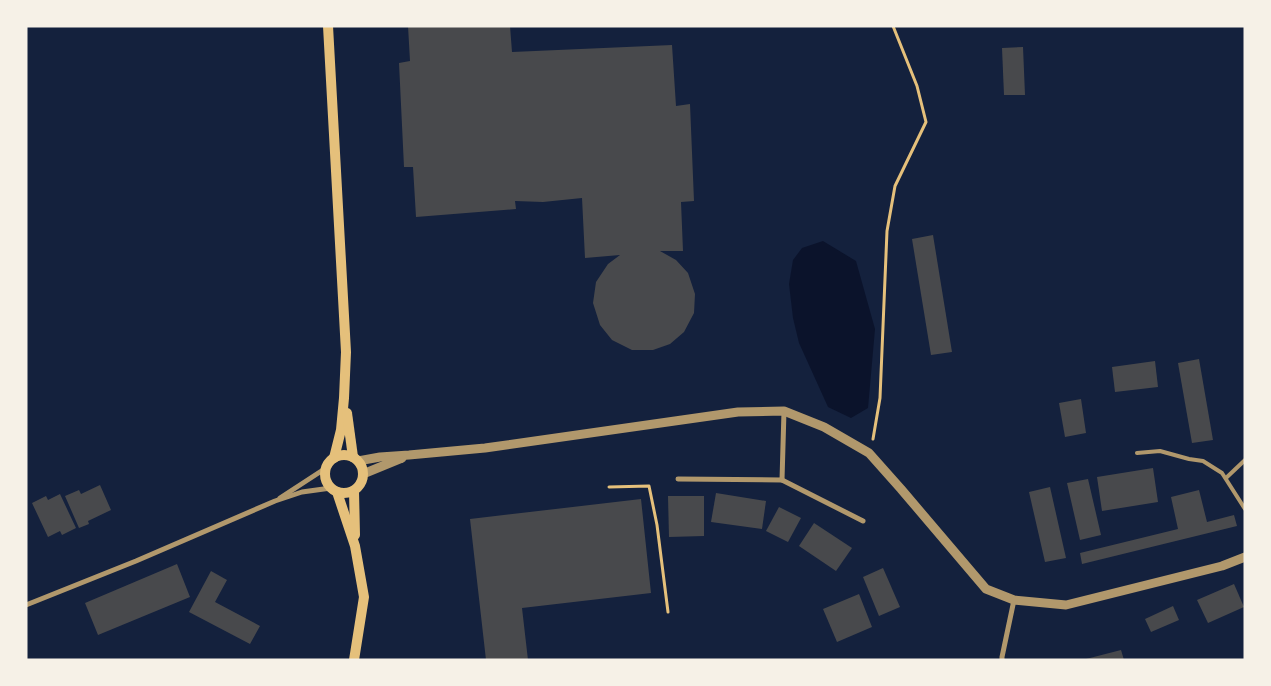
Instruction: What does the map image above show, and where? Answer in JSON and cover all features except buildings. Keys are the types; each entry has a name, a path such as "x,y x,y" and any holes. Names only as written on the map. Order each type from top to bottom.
{"main road":[{"path":"328,26 346,352 341,430 334,458"},
{"path":"334,490 343,493 354,491 362,481 363,474 362,468 355,459 344,398"},
{"path":"355,459 346,455 340,455 329,462 325,474 327,483 334,490 355,546"},
{"path":"354,491 355,546 364,597 354,660"}],"street":[{"path":"355,459 485,448 738,412 784,412 824,427 869,453 986,589 1014,600 1066,605 1222,566 1245,557"},
{"path":"782,480 784,412"},
{"path":"363,474 409,455"},
{"path":"275,501 326,468"},
{"path":"678,479 782,480 863,521"},
{"path":"26,605 136,561 275,501 302,492 334,490"},
{"path":"1002,660 1014,600"}],"lane":[{"path":"1137,453 1160,451 1203,462 1222,473 1245,509"},
{"path":"1226,478 1245,460"}],"path":[{"path":"869,453 880,398 887,231 895,186 926,122 917,86 894,26"},
{"path":"609,487 649,486 657,525 668,612"}],"water":[{"path":"823,241 856,261 875,329 868,408 851,418 828,407 799,343 793,318 789,284 793,260 802,248"}]}
